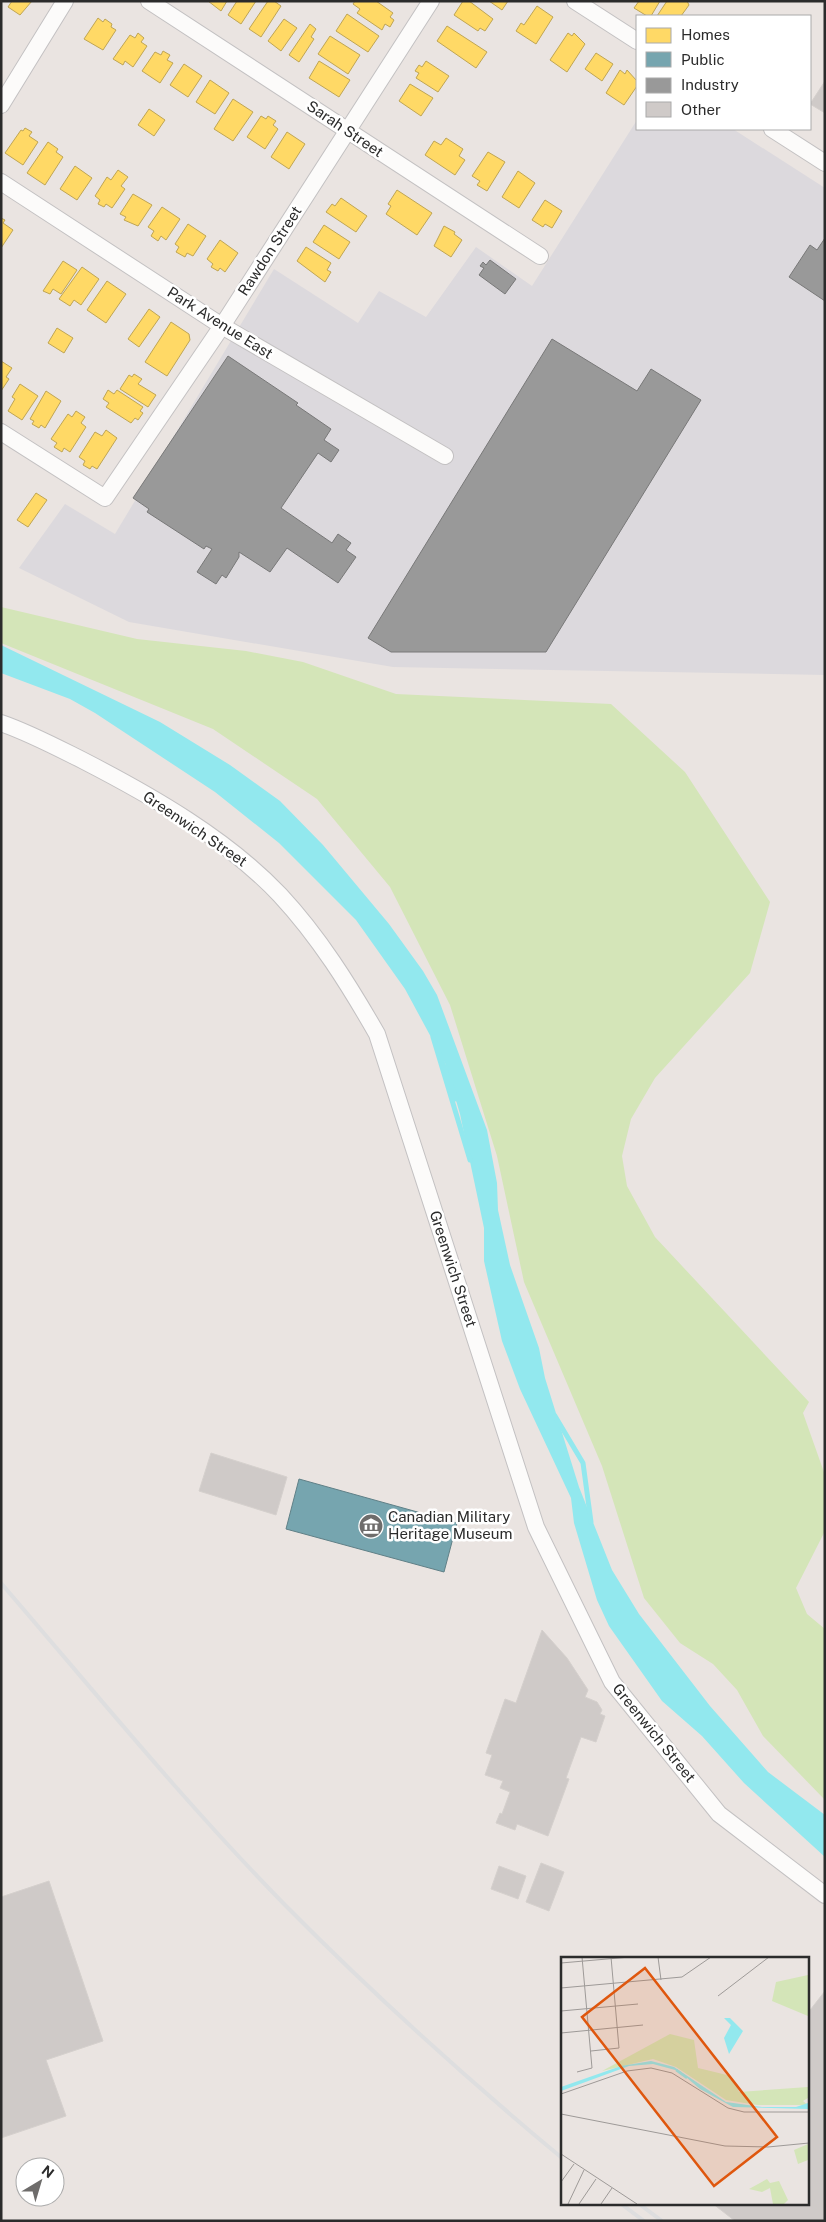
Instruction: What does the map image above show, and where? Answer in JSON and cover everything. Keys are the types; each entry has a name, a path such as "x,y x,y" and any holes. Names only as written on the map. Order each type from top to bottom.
{"street":[{"path":"1,105 65,1"},
{"name":"Sarah Street","path":"149,1 540,256"},
{"name":"Rawdon Street","path":"1,432 105,498 222,326 431,1"},
{"path":"575,1 636,40"},
{"path":"774,130 825,163"},
{"name":"Park Avenue East","path":"1,182 222,326 445,456"},
{"name":"Greenwich Street","path":"1,723 26,731 131,785 240,856 280,895 315,936 348,984 377,1034 536,1527 612,1682 719,1814 825,1895"}],"shaded area":[{"path":"636,122 636,130 735,130 825,188 825,675 393,667 129,622 19,568 65,504 115,534 274,269 358,323 379,291 426,317 476,247 532,286"}],"green space":[{"path":"1,607 137,639 246,651 303,662 396,694 611,704 685,772 770,902 750,973 655,1078 631,1119 622,1156 627,1186 655,1237 809,1402 803,1413 825,1475 825,1531 796,1588 807,1614 825,1629 825,1800 763,1736 737,1690 713,1664 680,1643 644,1598 602,1466 524,1282 497,1156 450,1005 390,887 317,799 213,729 1,643"}],"water":[{"path":"1,645 160,722 230,765 280,801 323,845 389,924 423,971 437,995 487,1130 497,1183 498,1210 510,1265 539,1348 545,1378 579,1487 612,1570 639,1614 710,1706 768,1772 825,1815 825,1857 744,1783 702,1736 662,1701 609,1626 597,1600 574,1523 571,1498 520,1389 502,1341 484,1261 484,1228 460,1114 445,1063 405,989 356,920 279,843 215,792 95,713 70,699 1,673"}],"building: Homes":[{"path":"12,1 32,1 20,15 8,7"},
{"path":"208,1 227,1 221,11"},
{"path":"237,1 256,1 241,24 228,15"},
{"path":"268,1 274,1 281,6 261,37 249,29"},
{"path":"355,1 376,1 393,13 390,17 394,20 390,27 385,24 382,30 357,13 360,9 353,4"},
{"path":"463,1 469,1 493,19 485,31 480,28 478,31 454,15"},
{"path":"489,1 508,1 502,10"},
{"path":"639,1 660,1 652,15 645,15 634,8"},
{"path":"667,1 687,1 689,5 682,15 658,15"},
{"path":"537,6 553,17 536,44 516,31 521,23 524,25"},
{"path":"347,14 379,36 368,52 336,31"},
{"path":"98,18 103,22 105,19 116,30 103,50 84,39"},
{"path":"284,19 297,28 281,51 268,41"},
{"path":"310,24 316,29 311,37 314,39 299,62 289,55"},
{"path":"447,26 487,52 476,68 437,41"},
{"path":"138,33 144,38 141,42 147,46 133,67 125,61 123,65 113,59 130,35 135,38"},
{"path":"568,33 572,36 574,33 585,44 567,72 550,60"},
{"path":"330,36 360,55 348,74 318,54"},
{"path":"163,51 170,55 167,60 173,63 160,83 142,71 155,52 161,55"},
{"path":"596,53 613,64 602,81 585,69"},
{"path":"319,61 350,80 339,97 309,78"},
{"path":"426,61 449,76 438,92 416,78 419,73 415,71 419,65 422,67"},
{"path":"184,64 202,76 188,97 170,85"},
{"path":"620,70 625,74 627,70 636,80 636,87 624,105 606,93"},
{"path":"210,80 229,93 215,114 196,102"},
{"path":"410,84 433,98 421,116 399,101"},
{"path":"233,99 253,112 233,141 214,129"},
{"path":"149,109 165,120 154,136 138,125"},
{"path":"261,116 266,119 268,116 276,121 273,125 278,129 265,149 247,137"},
{"path":"25,128 32,132 29,136 38,142 23,165 5,153 21,130 23,131"},
{"path":"287,132 305,144 289,169 271,157"},
{"path":"446,138 463,149 459,156 465,160 455,175 425,155 434,141 441,145"},
{"path":"48,142 58,149 56,152 63,157 45,185 27,173"},
{"path":"488,152 505,162 487,191 477,185 480,181 472,176"},
{"path":"75,166 92,178 77,200 60,189"},
{"path":"118,170 128,177 121,186 125,189 112,208 106,204 104,207 98,204 100,200 95,196 107,177 111,180"},
{"path":"518,171 535,183 519,208 502,197"},
{"path":"397,190 432,213 417,235 386,214 391,206 388,204"},
{"path":"133,194 152,205 138,226 124,220 126,217 120,214"},
{"path":"341,198 367,216 356,232 326,212 332,204 335,206"},
{"path":"545,200 562,211 552,228 545,224 543,227 532,220"},
{"path":"162,207 180,219 166,240 161,236 158,241 151,236 154,231 148,227"},
{"path":"1,218 5,220 3,223 13,230 1,248"},
{"path":"188,224 206,236 193,256 187,253 185,257 176,252 179,247 175,244"},
{"path":"324,225 350,242 339,259 313,242"},
{"path":"444,226 455,232 454,234 462,240 451,257 434,246"},
{"path":"220,240 238,253 225,272 220,268 218,271 211,267 213,264 207,259"},
{"path":"306,247 331,263 327,270 331,272 325,282 297,261"},
{"path":"63,261 77,270 61,294 53,289 50,294 43,291"},
{"path":"82,267 99,279 81,305 74,300 70,306 59,299"},
{"path":"107,281 126,294 106,323 87,310"},
{"path":"149,309 160,317 139,347 128,339"},
{"path":"171,322 189,334 190,340 167,376 145,362"},
{"path":"57,328 73,338 64,353 48,343"},
{"path":"1,361 12,368 6,377 9,379 1,391"},
{"path":"134,374 142,379 138,384 156,395 148,407 120,389 129,375 132,377"},
{"path":"20,384 38,396 22,420 8,411 15,399 12,397"},
{"path":"108,390 114,394 117,390 143,407 140,411 143,413 138,420 135,418 131,423 106,407 109,403 103,399"},
{"path":"46,391 61,401 45,428 41,425 39,428 32,424 34,421 30,419"},
{"path":"76,411 85,417 81,423 86,427 70,452 64,448 62,452 54,447 57,443 51,439 68,414 72,417"},
{"path":"106,430 117,438 97,469 92,466 90,469 83,465 85,461 79,457 95,432 102,436"},
{"path":"36,493 47,500 28,527 17,520"}],"building: Public":[{"name":"Canadian Military Heritage Museum","path":"299,1479 457,1523 444,1572 286,1529"}],"building: Industry":[{"path":"825,238 825,301 789,277 810,245 817,250"},
{"path":"490,260 516,279 505,294 479,275 484,268 480,266 483,262 486,265"},
{"path":"552,339 637,391 651,369 701,400 546,652 391,652 368,638"},
{"path":"228,356 298,403 296,405 331,429 324,440 339,450 331,462 318,453 281,508 332,543 338,534 351,543 346,550 356,557 338,583 287,548 270,572 239,552 239,557 226,578 222,575 216,584 197,572 212,549 206,546 204,549 147,512 149,509 133,498"}],"building: Other":[{"path":"825,81 825,113 811,105"},
{"path":"211,1453 287,1477 276,1515 199,1491"},
{"path":"542,1630 567,1658 588,1690 585,1697 597,1702 602,1710 600,1714 605,1716 596,1742 581,1737 566,1778 569,1779 548,1836 517,1824 515,1830 496,1823 500,1813 502,1814 510,1792 500,1788 503,1781 485,1775 492,1755 486,1753 505,1699 516,1703"},
{"path":"541,1863 564,1872 549,1911 526,1902"},
{"path":"499,1866 526,1876 518,1899 491,1889"},
{"path":"49,1881 103,2041 46,2060 66,2116 1,2138 1,1897"},
{"path":"825,1991 825,2221 735,2221 713,2204 808,2204 808,2013"}],"waterway":[{"path":"456,1099 433,1037 470,1160"},
{"path":"555,1416 583,1463 591,1522"}],"railway":[{"path":"1,1583 176,1787 285,1905 420,2035 561,2157"},
{"path":"621,2204 644,2221"},
{"path":"639,2204 662,2221"}],"place":[{"name":"Canadian Military Heritage Museum","path":"371,1526"}]}
